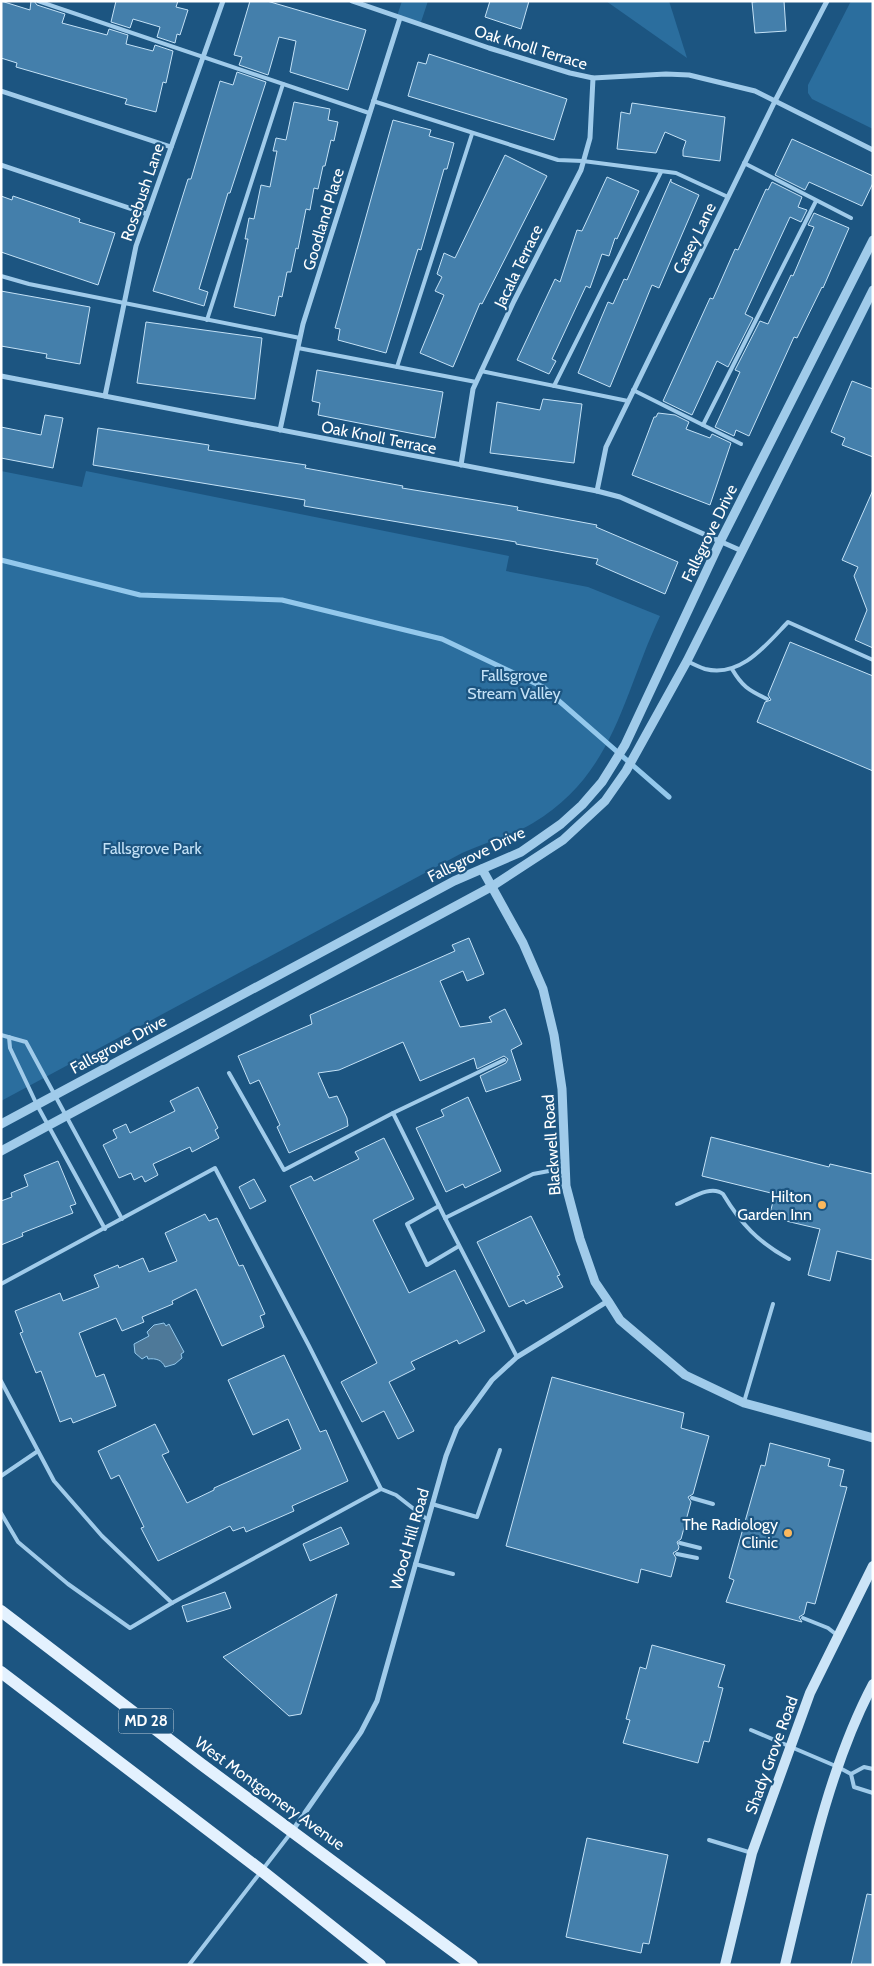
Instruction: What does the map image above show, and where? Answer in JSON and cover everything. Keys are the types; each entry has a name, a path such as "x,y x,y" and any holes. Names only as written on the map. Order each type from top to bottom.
{"main road":[{"name":"Shady Grove Road","path":"725,1965 752,1853 810,1693 873,1566"},
{"name":"West Montgomery Avenue","path":"1,1611 202,1764 472,1965"},
{"name":"MD 28","path":"1,1672 262,1871 380,1965"},
{"path":"785,1965 808,1870 838,1767 873,1684"}],"street":[{"name":"Rosebush Lane","path":"105,396 136,246 223,1"},
{"name":"Oak Knoll Terrace","path":"352,1 489,48 570,73 593,78 666,74 690,76 755,91 873,150"},
{"name":"Casey Lane","path":"597,491 606,447 744,162 827,1"},
{"name":"Goodland Place","path":"280,430 300,338 369,112 400,18"},
{"name":"Jacala Terrace","path":"461,465 473,389 519,292 581,170 590,138 593,78"},
{"path":"1,91 171,148"},
{"path":"1,165 147,214"},
{"name":"Fallsgrove Drive","path":"1,1124 445,886 521,852 561,824 582,805 602,782 625,745 720,542 873,240"},
{"name":"Fallsgrove Drive","path":"1,1151 491,887 562,840 605,801 626,771 687,661 873,290"},
{"name":"Oak Knoll Terrace","path":"1,376 597,491 620,497 742,550"},
{"name":"Blackwell Road","path":"482,869 523,943 543,989 554,1034 562,1089 566,1186 580,1239 595,1282 620,1320 686,1375 744,1403 873,1438"},
{"name":"Wood Hill Road","path":"292,1830 361,1732 376,1702 446,1456 457,1428 492,1380 517,1356 608,1301"}],"lane":[{"path":"38,1 369,112"},
{"path":"207,320 283,84"},
{"path":"373,101 558,160 583,161 676,173 728,197"},
{"path":"397,367 472,134"},
{"path":"744,162 851,218"},
{"path":"554,386 661,172"},
{"path":"703,425 816,201"},
{"path":"1,276 29,284 300,338"},
{"path":"298,348 476,382"},
{"path":"481,371 628,401"},
{"path":"633,390 741,444"},
{"path":"687,661 705,669 732,669 746,662 766,646 788,622 873,660"},
{"path":"732,669 741,685 767,699"},
{"path":"1,1035 26,1042 122,1219"},
{"path":"9,1037 10,1048 37,1105 50,1125 105,1228"},
{"path":"228,1072 284,1170 392,1114 504,1060"},
{"path":"392,1114 444,1218 517,1356"},
{"path":"1,1284 215,1168 309,1346 381,1489 396,1495 428,1520"},
{"path":"444,1218 533,1174 566,1168"},
{"path":"677,1204 711,1190 718,1190 723,1194 749,1231 770,1249 789,1259"},
{"path":"439,1206 407,1224 427,1265 459,1246"},
{"path":"744,1403 773,1304"},
{"path":"1,1381 54,1481 102,1536 172,1603"},
{"path":"432,1504 477,1518 500,1450"},
{"path":"1,1476 38,1451"},
{"path":"1,1513 18,1542 68,1584 130,1628 172,1603 381,1489"},
{"path":"692,1498 713,1504"},
{"path":"680,1543 700,1548"},
{"path":"677,1554 697,1558"},
{"path":"415,1564 453,1574"},
{"path":"803,1618 828,1628 838,1636"},
{"path":"751,1730 838,1767 851,1774 854,1787 873,1793"},
{"path":"851,1774 864,1766 873,1769"},
{"path":"189,1965 292,1830"},
{"path":"709,1840 752,1853"}],"green space":[{"path":"402,1 428,1 420,25 397,16"},
{"path":"606,1 669,1 687,58"},
{"path":"851,1 873,1 873,129 812,99 808,93 808,85"},
{"path":"1,471 82,487 86,471 509,556 506,571 588,587 660,616 625,703 599,757 582,781 560,803 533,823 462,853 1,1101"}],"shaded area":[{"path":"164,1323 166,1326 169,1324 184,1352 181,1354 182,1358 175,1364 165,1367 156,1359 148,1359 147,1356 142,1359 135,1353 134,1344 149,1336 147,1332 154,1325"}],"building":[{"path":"1,1 30,10 31,1 34,1 37,5 65,14 62,23 107,35 109,29 128,35 126,44 153,51 155,45 173,51 166,83 163,82 156,112 125,104 127,99 16,67 17,63 1,58"},
{"path":"116,1 178,1 176,7 188,10 180,35 177,34 175,43 157,37 160,27 133,19 130,28 111,22"},
{"path":"250,1 267,1 366,30 348,90 290,72 296,41 279,37 268,75 239,65 242,57 234,55"},
{"path":"490,1 529,1 521,29 485,17"},
{"path":"784,1 786,31 755,33 752,2"},
{"path":"429,54 567,99 554,140 408,96 418,62 426,64"},
{"path":"237,72 266,82 230,193 228,193 199,289 208,292 204,306 153,291 188,179 191,179 220,81 233,85"},
{"path":"294,102 330,109 328,120 338,122 334,141 331,140 325,166 323,166 318,189 314,188 310,210 306,209 298,249 296,248 291,272 287,272 282,297 279,296 275,316 234,307 248,239 245,239 249,218 254,219 261,185 270,187 277,151 273,151 276,138 286,140"},
{"path":"632,103 725,117 720,161 683,156 686,141 665,132 656,153 617,149 621,112 630,114"},
{"path":"393,120 431,130 429,136 454,143 447,169 444,169 421,250 418,249 386,353 338,340 340,329 335,328"},
{"path":"792,139 873,176 873,183 862,206 809,182 805,190 775,175"},
{"path":"505,155 547,176 482,304 480,303 453,367 420,353 444,295 435,291 442,277 437,274 444,253 455,258"},
{"path":"607,177 639,191 617,239 615,238 609,256 602,254 590,288 586,286 552,359 556,361 549,374 517,360 555,279 560,282 577,230 582,231"},
{"path":"671,179 671,182 699,195 659,288 652,285 610,387 578,373 608,302 613,304 624,279 627,280"},
{"path":"772,182 802,197 798,207 807,210 801,222 790,217 745,314 753,318 728,367 717,361 692,415 663,401 710,298 713,299 735,249 738,250 766,189 768,190"},
{"path":"1,196 12,200 13,196 80,219 79,222 115,233 98,285 1,252"},
{"path":"814,213 849,228 823,288 797,338 794,337 749,436 736,430 734,436 715,427 740,372 735,370 760,321 768,324 791,275 793,276 814,227 808,225"},
{"path":"1,291 90,307 80,364 46,358 47,354 1,346"},
{"path":"146,322 262,338 255,399 137,383"},
{"path":"317,370 443,392 435,438 318,415 320,403 312,401"},
{"path":"852,381 873,389 873,457 842,445 845,438 831,432"},
{"path":"543,399 582,404 574,463 490,453 497,402 540,410"},
{"path":"658,413 675,415 689,422 686,429 710,438 712,434 731,443 710,505 632,475 654,417"},
{"path":"45,415 63,418 53,468 1,458 1,427 41,435"},
{"path":"98,428 209,445 208,450 306,465 305,468 403,486 402,488 518,507 517,510 597,525 596,527 678,562 665,594 596,564 598,559 516,544 516,542 304,506 305,500 93,465"},
{"path":"873,490 873,648 855,640 867,610 854,576 858,567 842,560"},
{"path":"790,642 873,676 873,771 757,722 765,702 771,700 768,695"},
{"path":"469,938 484,974 467,981 463,971 440,981 460,1027 492,1022 489,1017 505,1009 522,1044 511,1050 521,1080 486,1092 480,1076 506,1063 508,1059 504,1056 477,1069 474,1058 420,1081 403,1042 339,1070 318,1073 329,1098 337,1096 347,1118 348,1126 289,1153 277,1127 280,1125 259,1080 250,1084 238,1056 312,1024 310,1015 455,951 452,945"},
{"path":"198,1087 218,1128 215,1130 219,1138 192,1152 190,1147 153,1164 158,1175 145,1182 142,1176 134,1180 131,1173 119,1178 103,1145 117,1138 113,1130 126,1124 130,1133 175,1111 170,1101"},
{"path":"468,1097 501,1171 465,1188 463,1184 446,1192 416,1128 444,1116 441,1110"},
{"name":"Hilton Garden Inn","path":"711,1137 829,1167 830,1164 873,1174 873,1260 837,1251 830,1281 808,1275 820,1229 769,1217 775,1194 702,1176"},
{"path":"384,1138 414,1199 373,1220 409,1293 455,1270 485,1331 459,1344 457,1340 411,1362 415,1369 389,1382 414,1431 398,1439 384,1411 362,1422 341,1382 377,1363 290,1186 311,1176 314,1181 359,1159 355,1152"},
{"path":"58,1161 76,1204 70,1206 73,1213 22,1233 23,1236 1,1245 1,1201 12,1197 11,1193 28,1186 24,1175"},
{"path":"254,1179 266,1201 250,1209 239,1187"},
{"path":"205,1214 209,1221 217,1218 239,1266 243,1265 265,1314 260,1316 264,1327 222,1346 196,1289 172,1301 173,1304 142,1317 144,1322 122,1331 116,1318 79,1333 96,1377 104,1374 116,1406 73,1423 71,1418 60,1422 41,1371 36,1373 20,1333 23,1332 15,1311 60,1293 63,1301 99,1287 94,1275 118,1265 119,1268 143,1258 149,1272 177,1261 165,1233"},
{"path":"531,1216 560,1275 557,1276 563,1287 526,1304 524,1300 509,1307 477,1242"},
{"path":"284,1355 320,1432 326,1430 348,1481 292,1506 294,1511 246,1532 244,1527 233,1531 230,1526 158,1561 141,1528 144,1527 119,1475 111,1479 98,1451 155,1424 169,1452 162,1455 187,1503 214,1490 214,1488 301,1449 288,1419 253,1435 228,1380"},
{"path":"552,1377 684,1413 681,1428 709,1436 693,1494 688,1497 691,1502 681,1539 677,1542 678,1550 673,1553 676,1558 671,1577 641,1569 638,1583 506,1546"},
{"name":"The Radiology Clinic","path":"770,1443 830,1459 828,1466 844,1470 840,1486 847,1487 815,1604 807,1602 804,1614 799,1617 802,1622 726,1602 734,1580 729,1578 761,1465 765,1466"},
{"path":"341,1527 349,1544 310,1561 303,1544"},
{"path":"225,1592 231,1608 187,1622 182,1606"},
{"path":"337,1594 301,1714 289,1716 223,1657"},
{"path":"652,1645 725,1665 718,1687 723,1688 709,1742 704,1741 698,1763 623,1743 630,1720 626,1719 640,1667 646,1669"},
{"path":"587,1838 668,1855 649,1944 643,1943 641,1953 566,1937"},
{"path":"867,1894 873,1895 873,1965 851,1965"}],"waterway":[{"path":"1,560 140,595 282,600 442,639 543,687 669,797"}],"place":[{"name":"Hilton Garden Inn","path":"822,1205"},
{"name":"The Radiology Clinic","path":"788,1533"}],"park label":[{"name":"Fallsgrove Stream Valley","path":"514,684"},
{"name":"Fallsgrove Park","path":"152,848"}]}
